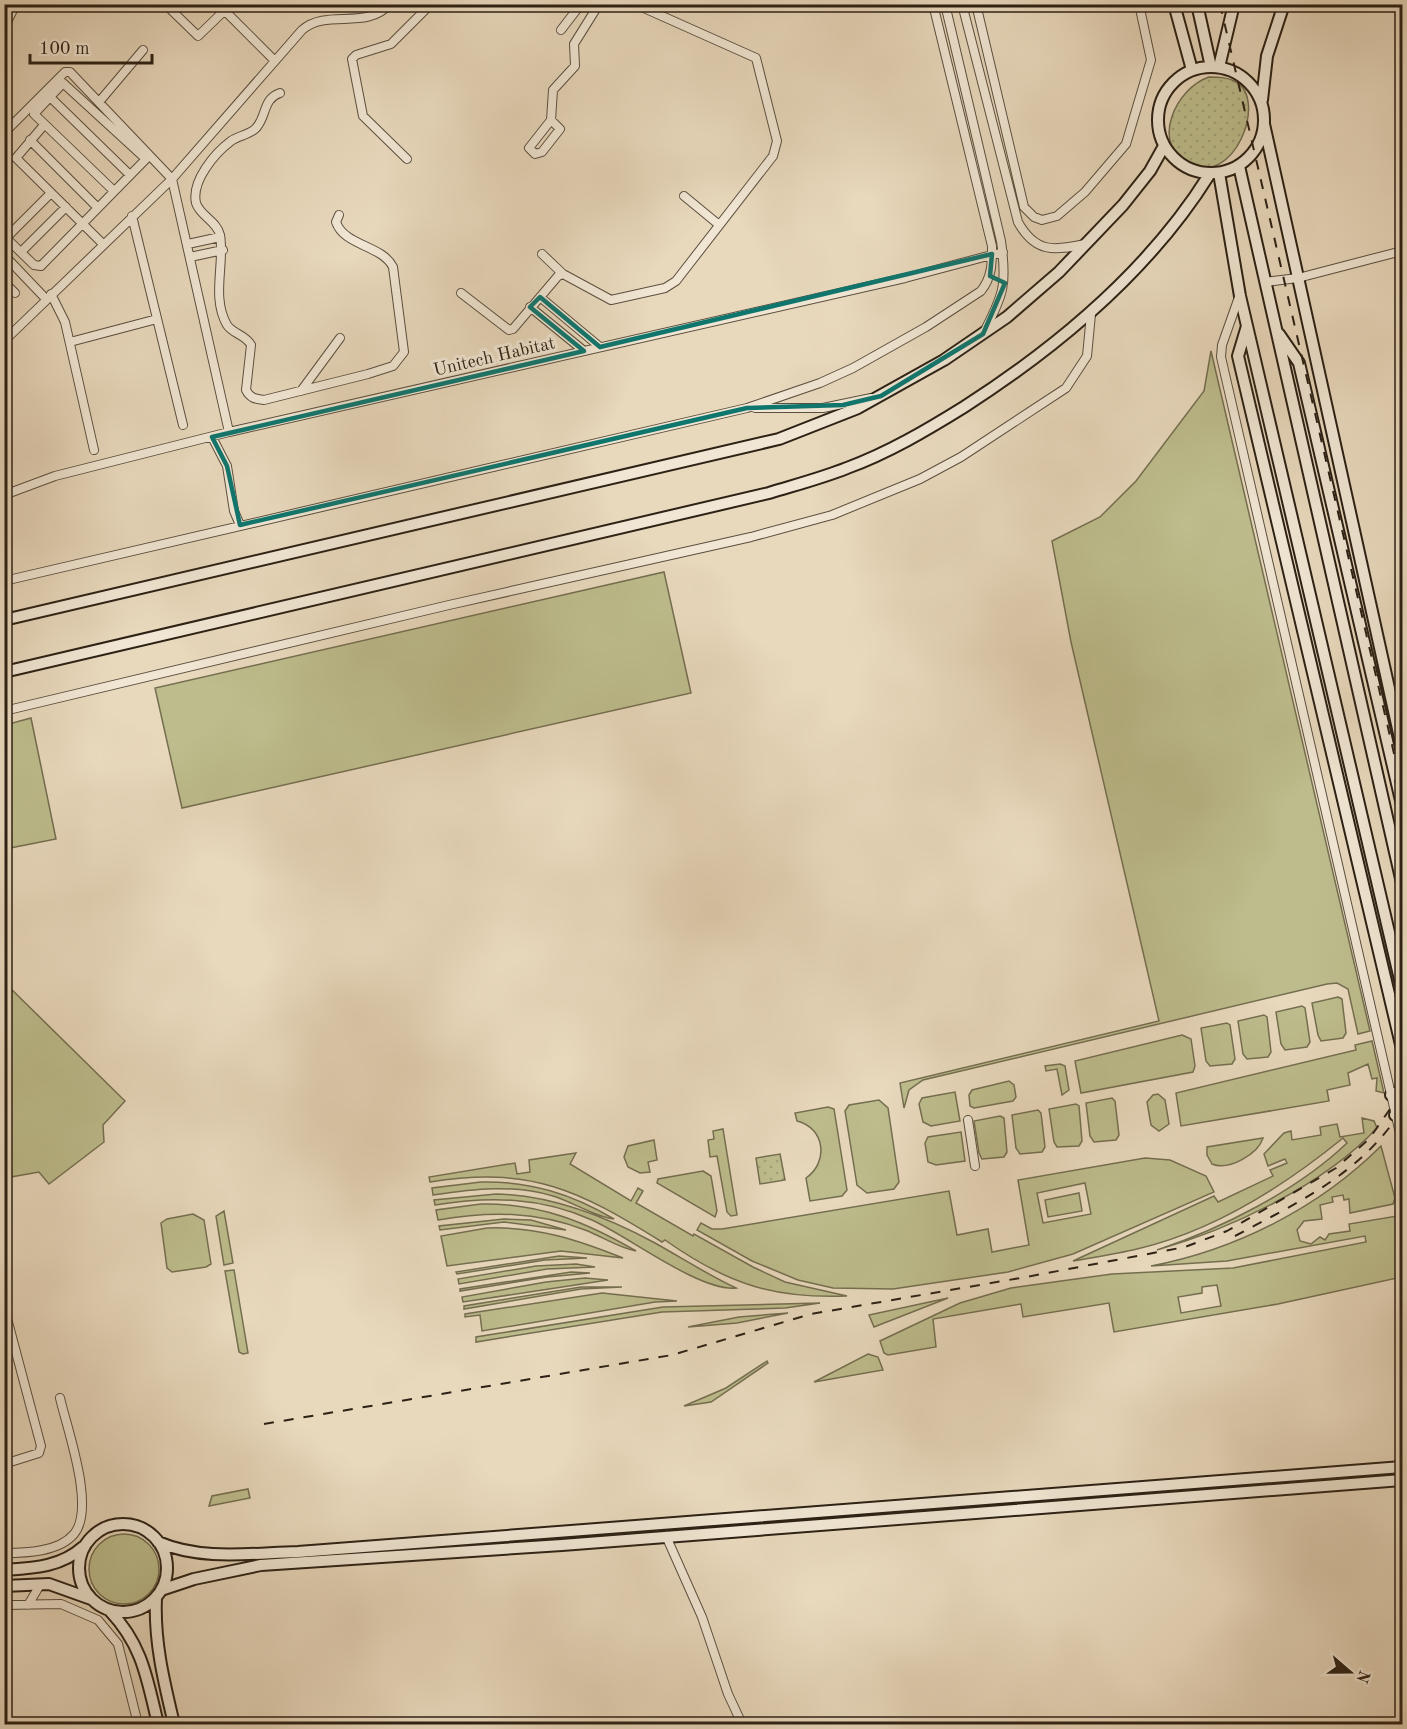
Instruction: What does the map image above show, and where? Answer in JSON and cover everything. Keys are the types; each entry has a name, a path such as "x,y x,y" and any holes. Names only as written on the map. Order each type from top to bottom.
{"street":[{"path":"4,28 16,4"},
{"path":"165,4 198,36 221,8 274,60"},
{"path":"4,341 103,243 172,179 274,60 311,23 369,19 390,4"},
{"path":"407,159 363,116 352,59 391,44 431,4"},
{"path":"561,30 581,4"},
{"path":"551,120 560,129 542,152 535,154 531,152 530,146 551,120 553,90 575,66 574,44 599,4"},
{"path":"542,254 563,274 611,300 665,288 676,281 776,149 759,64 750,54 635,4"},
{"path":"4,581 747,408 820,383 853,368 926,327 981,291 990,276 992,254 933,4"},
{"path":"945,4 1003,252 1005,280 1000,302 983,334"},
{"path":"1085,244 1059,249 1045,248 1025,235 1018,222 963,9 976,7 1024,207 1034,217 1042,220 1057,216 1085,192 1107,168 1129,137 1150,66 1150,52 1139,4"},
{"path":"1174,4 1192,70"},
{"path":"1197,4 1215,67"},
{"path":"1215,67 1234,4"},
{"path":"1284,4 1267,56 1261,87 1264,124 1402,747"},
{"path":"99,102 144,50"},
{"path":"1262,102 1248,81 1238,74 1215,67 1192,70 1174,82 1163,96 1158,112 1158,129 1164,146 1172,158 1184,167 1214,174 1239,166 1259,146 1264,124"},
{"path":"4,133 67,72 99,102 172,179 229,432"},
{"path":"51,193 5,237 34,265 40,266 130,175 146,158 67,83 63,83 34,114 114,191"},
{"path":"280,93 271,96 257,127 228,143 199,180 196,203 219,229 223,250 219,292 228,327 251,345 246,390 249,396 264,400 393,366 404,352 393,267 387,258 342,232 336,222 339,215"},
{"path":"50,97 130,175"},
{"path":"44,125 15,156 103,243"},
{"path":"30,140 98,207"},
{"path":"4,620 778,439 858,408 983,334 1007,317 1085,244 1150,171 1164,146"},
{"path":"979,201 982,161"},
{"path":"1004,167 1013,163"},
{"path":"1239,166 1402,883"},
{"path":"1214,174 1240,296 1402,988"},
{"path":"4,672 769,493 848,468 924,431 999,385 1091,314 1186,212 1214,174"},
{"path":"684,196 718,224"},
{"path":"21,252 66,207"},
{"path":"132,216 183,425"},
{"path":"188,244 220,237"},
{"path":"190,257 223,250"},
{"path":"1265,282 1298,278 1402,251"},
{"name":"Unitech Habitat","path":"4,495 55,476 229,432 906,278 1003,252"},
{"path":"4,255 49,297 65,322 93,450"},
{"path":"461,293 509,330 513,329 563,274"},
{"path":"990,276 1005,280"},
{"path":"4,282 15,293"},
{"path":"1240,296 1222,345 1221,357 1391,1095 1399,1115 1402,1142"},
{"path":"540,297 600,347"},
{"path":"531,307 584,351"},
{"path":"4,711 449,605 751,537 832,515 911,483 961,457 1066,388 1087,356 1091,314"},
{"path":"70,342 157,319"},
{"path":"1247,326 1238,356 1402,1049"},
{"path":"1277,332 1299,363 1402,805"},
{"path":"301,391 340,338"},
{"path":"747,408 823,408 881,396"},
{"path":"212,437 227,466 234,511 240,525"},
{"path":"1391,1095 1402,1090"},
{"path":"968,1120 975,1166"},
{"path":"4,1307 8,1342 41,1446 39,1453 4,1464"},
{"path":"4,1553 47,1549 72,1536 77,1528 83,1502 60,1398"},
{"path":"158,1542 176,1550 200,1554 298,1552 1402,1467"},
{"path":"110,1611 127,1612 143,1608 158,1594 194,1579 261,1565 1402,1480"},
{"path":"4,1570 46,1567 75,1554 102,1530 122,1524 136,1526 148,1532 158,1542 166,1557 158,1594 155,1630 159,1661 174,1725"},
{"path":"666,1536 702,1617 728,1694 742,1725"},
{"path":"86,1544 80,1557 79,1572 83,1587 91,1599"},
{"path":"28,1605 40,1585"},
{"path":"4,1586 40,1585 67,1589 91,1599 110,1611 124,1626 140,1651 158,1725"},
{"path":"4,1605 70,1607 98,1620 118,1644 123,1656 138,1725"}],"highlighted area":[{"path":"992,254 990,276 1005,283 983,334 881,396 843,405 747,408 240,525 227,466 212,437 584,351 530,307 540,297 600,347"}],"shaded area":[{"path":"1209,77 1226,78 1236,82 1245,92 1248,106 1247,122 1241,139 1232,153 1219,164 1205,168 1188,164 1177,155 1171,143 1169,130 1172,117 1186,92"},
{"path":"1211,351 1370,1031 1358,1034 1348,989 1337,983 1327,984 923,1080 909,1090 904,1108 900,1083 1159,1021 1071,642 1052,541 1100,517 1136,481 1204,391"},
{"path":"664,572 691,693 182,808 155,688"},
{"path":"31,718 56,839 5,849 5,725"},
{"path":"4,982 125,1101 103,1125 104,1142 49,1184 39,1172 5,1178"},
{"path":"1338,997 1342,999 1346,1033 1343,1038 1321,1041 1312,1003"},
{"path":"1302,1006 1305,1008 1310,1042 1307,1047 1285,1050 1281,1044 1276,1012"},
{"path":"1264,1015 1267,1017 1271,1052 1268,1057 1247,1059 1243,1054 1238,1021"},
{"path":"1227,1023 1230,1025 1235,1059 1232,1064 1210,1066 1206,1061 1201,1028"},
{"path":"1182,1035 1191,1039 1195,1066 1193,1072 1081,1093 1075,1061"},
{"path":"1372,1041 1384,1093 1376,1091 1377,1078 1372,1079 1368,1064 1348,1073 1350,1085 1327,1090 1329,1101 1181,1126 1176,1093 1356,1050 1355,1045"},
{"path":"1060,1064 1065,1066 1069,1090 1062,1095 1057,1069 1046,1071 1045,1066"},
{"path":"1009,1081 1014,1085 1016,1097 1013,1101 974,1108 970,1106 969,1095 972,1090"},
{"path":"955,1092 960,1121 931,1126 923,1122 919,1104 922,1098"},
{"path":"1158,1094 1165,1100 1169,1124 1159,1131 1151,1125 1147,1102 1153,1095"},
{"path":"1112,1098 1115,1101 1119,1135 1116,1140 1094,1142 1090,1136 1086,1103"},
{"path":"879,1100 888,1108 899,1182 894,1189 867,1193 857,1185 845,1111 849,1105"},
{"path":"1076,1104 1079,1106 1082,1141 1079,1146 1057,1147 1054,1142 1049,1109"},
{"path":"828,1107 834,1109 847,1190 842,1196 810,1201 806,1178 818,1163 821,1146 813,1131 797,1121 795,1113"},
{"path":"1038,1110 1041,1113 1045,1147 1042,1152 1020,1154 1016,1148 1012,1115"},
{"path":"1000,1116 1004,1118 1007,1152 1004,1157 982,1159 974,1121"},
{"path":"1362,1118 1374,1121 1377,1128 1355,1149 1304,1186 1245,1217 1157,1250 1207,1231 1258,1206 1306,1177 1347,1143 1343,1138 1272,1190 1193,1231 1129,1251 1073,1261 1214,1196 1218,1202 1273,1176 1270,1170 1287,1163 1285,1159 1268,1166 1264,1154 1284,1133 1291,1131 1292,1140 1321,1135 1320,1127 1337,1124 1340,1137 1364,1133"},
{"path":"723,1129 737,1215 731,1216 727,1212 717,1156 710,1157 708,1140 714,1139 713,1131"},
{"path":"961,1132 965,1161 936,1165 928,1162 925,1143 928,1137"},
{"path":"1263,1138 1255,1150 1234,1163 1219,1166 1212,1164 1207,1155 1207,1147"},
{"path":"654,1140 657,1160 648,1162 650,1172 640,1173 628,1167 624,1157 628,1146"},
{"path":"1381,1146 1395,1198 1393,1204 1350,1213 1349,1199 1344,1200 1343,1195 1332,1197 1333,1202 1320,1205 1322,1219 1304,1221 1297,1230 1300,1241 1311,1244 1320,1237 1325,1240 1329,1234 1350,1231 1349,1224 1397,1216 1402,1223 1402,1277 1278,1304 1114,1332 1109,1303 1023,1317 1021,1304 933,1319 936,1347 888,1355 884,1353 880,1341 960,1303 1011,1288 1112,1274 1233,1268 1366,1242 1365,1236 1227,1261 1151,1266 1214,1249 1275,1223 1304,1207 1357,1168","holes":["1217,1285 1221,1306 1181,1313 1178,1297 1202,1293 1202,1287"]},
{"path":"576,1153 570,1164 631,1201 638,1188 643,1191 636,1203 693,1236 694,1234 785,1282 847,1296 796,1295 751,1285 709,1267 605,1208 553,1186 497,1177 430,1182 429,1177 515,1163 517,1174 530,1172 529,1160"},
{"path":"780,1154 785,1180 760,1184 756,1158"},
{"path":"1145,1158 1170,1160 1206,1176 1214,1192 1073,1254 1008,1272 893,1289 833,1288 798,1280 752,1261 697,1230 701,1223 712,1229 722,1229 949,1191 957,1235 988,1229 992,1252 1029,1245 1018,1180","holes":["1085,1183 1091,1214 1043,1223 1037,1193"]},
{"path":"703,1171 711,1176 717,1211 715,1217 657,1183 658,1179"},
{"path":"481,1182 517,1184 550,1191 598,1210 614,1219 553,1196 523,1190 478,1190 433,1195 432,1188"},
{"path":"1079,1193 1082,1211 1048,1217 1045,1200"},
{"path":"496,1194 537,1198 598,1216 655,1243 736,1288 721,1287 703,1281 592,1220 573,1212 515,1200 476,1200 435,1205 434,1200"},
{"path":"481,1204 523,1207 562,1216 599,1231 636,1251 567,1224 530,1216 494,1214 438,1220 436,1210"},
{"path":"224,1211 233,1263 224,1265 216,1216"},
{"path":"193,1214 204,1220 211,1264 206,1267 172,1272 167,1268 161,1223 167,1219"},
{"path":"504,1219 531,1220 566,1230 504,1222 440,1230 439,1226"},
{"path":"487,1228 540,1232 590,1245 623,1258 561,1251 447,1266 441,1236"},
{"path":"559,1256 587,1258 545,1260 457,1274 456,1272"},
{"path":"576,1264 595,1267 547,1269 459,1284 458,1279 536,1266"},
{"path":"234,1270 248,1353 243,1354 239,1352 225,1271"},
{"path":"571,1272 590,1273 547,1277 460,1291 460,1289"},
{"path":"585,1278 608,1280 463,1302 462,1297 546,1282"},
{"path":"581,1287 622,1287 581,1289 464,1309 464,1306"},
{"path":"602,1293 677,1301 655,1302 482,1331 480,1315 465,1317 465,1314"},
{"path":"948,1298 874,1327 869,1315"},
{"path":"820,1303 785,1308 662,1312 476,1342 476,1337 663,1307"},
{"path":"788,1313 737,1323 688,1327 739,1317"},
{"path":"868,1354 878,1357 883,1370 814,1382"},
{"path":"767,1361 768,1363 711,1402 684,1406 726,1388"},
{"path":"248,1489 250,1498 209,1506 212,1496"},
{"path":"117,1534 131,1534 144,1540 153,1549 159,1562 157,1582 149,1594 131,1604 117,1604 104,1598 95,1589 89,1576 89,1562 95,1549 104,1540"}],"railway":[{"path":"1220,4 1402,788"},
{"path":"1395,780 1402,812"},
{"path":"264,1424 672,1355 811,1314 1185,1247 1227,1231 1336,1168 1369,1139 1402,1092"},
{"path":"1235,1236 1300,1201 1340,1175 1359,1160 1392,1124"}]}
